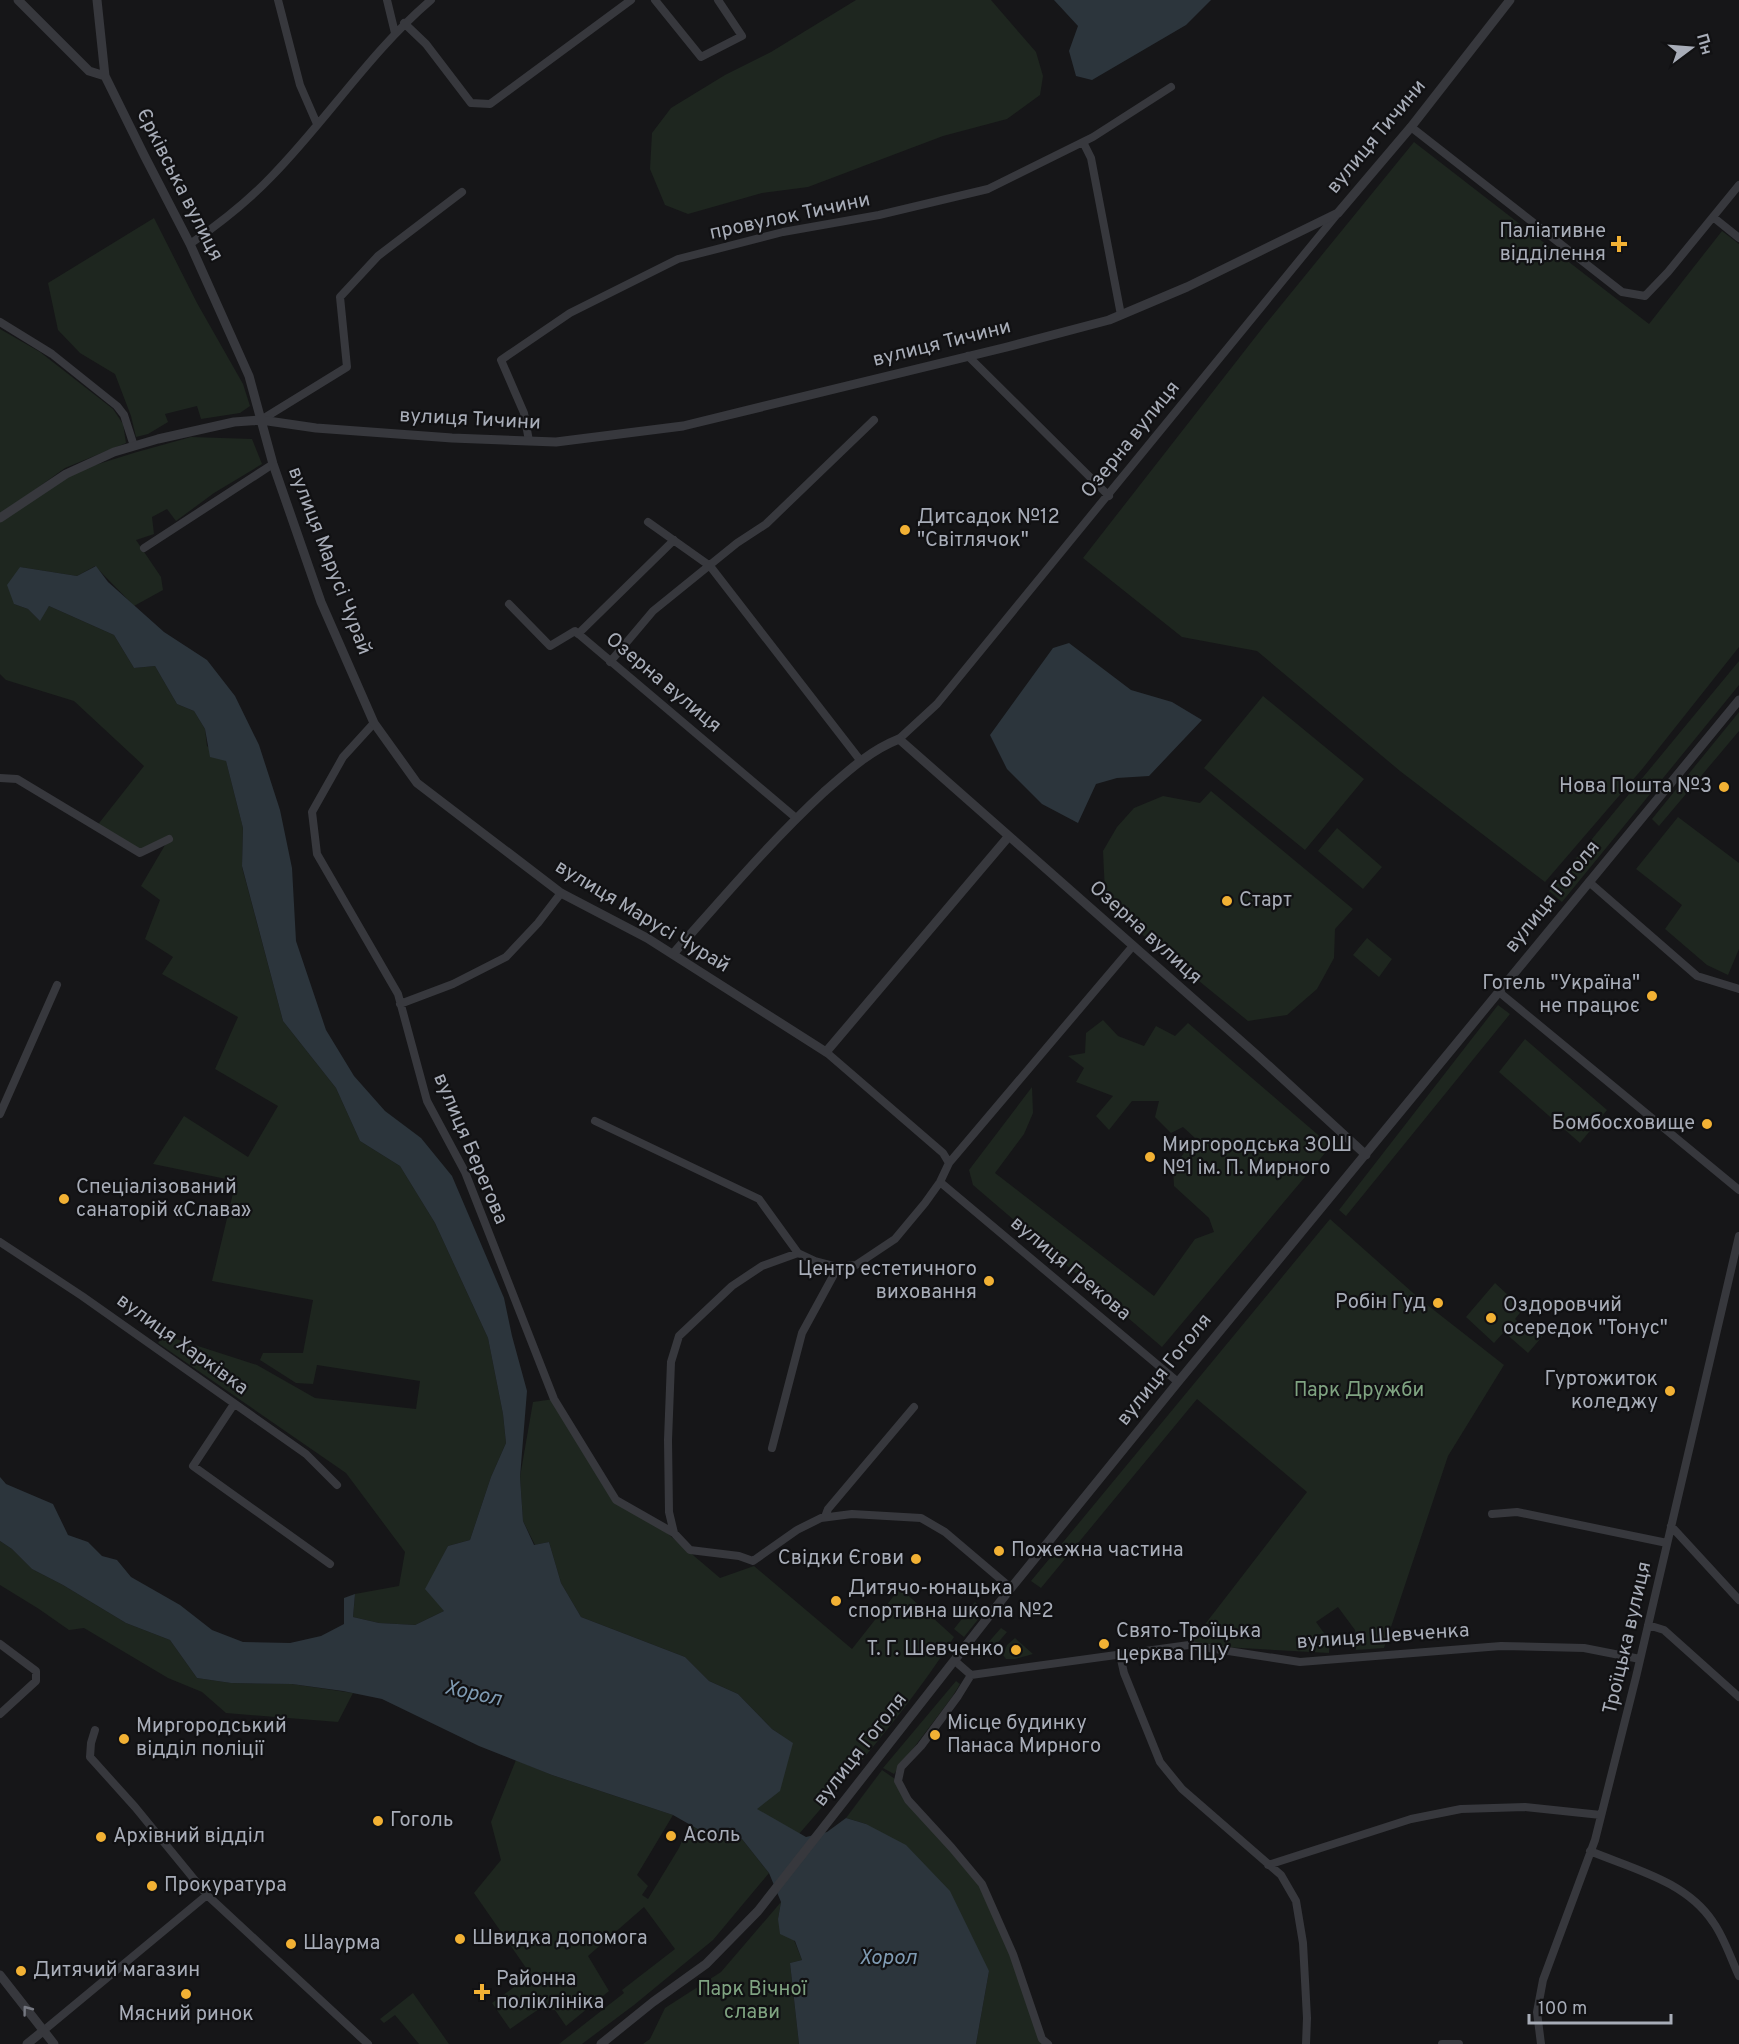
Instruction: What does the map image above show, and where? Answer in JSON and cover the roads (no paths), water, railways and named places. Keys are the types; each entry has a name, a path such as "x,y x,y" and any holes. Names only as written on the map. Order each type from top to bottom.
{"street":[{"path":"18,0 89,71 105,75"},
{"name":"Єрківська вулиця","path":"97,0 105,75 146,161 190,244 249,376 261,420"},
{"path":"278,0 300,85 317,124"},
{"path":"387,0 395,33"},
{"path":"190,244 222,222 272,177 395,33 431,0"},
{"path":"404,23 426,44 471,103 490,104 631,0"},
{"path":"655,0 701,57 742,36 718,0"},
{"name":"вулиця Тичини","path":"261,420 316,428 452,438 556,442 682,426 1109,320 1187,287 1338,213 1411,127 1510,0"},
{"name":"провулок Тичини","path":"529,441 524,413 501,360 570,313 678,259 783,232 879,215 988,189 1083,142 1170,87"},
{"path":"1411,127 1622,292 1645,296 1668,272 1739,185"},
{"path":"1083,142 1091,158 1121,315"},
{"path":"0,518 66,474 114,452 208,426 261,420 347,367 340,297 378,256 462,192"},
{"name":"Озерна вулиця","path":"673,954 796,819 860,760 883,745 899,739 937,704 1338,213"},
{"path":"1713,217 1739,238"},
{"path":"0,322 52,354 117,405 124,415 134,446"},
{"path":"968,356 1109,495"},
{"name":"вулиця Марусі Чурай","path":"261,420 273,464 321,602 374,723 417,783 561,893 647,938 826,1052 943,1153 949,1163"},
{"path":"610,662 653,611 737,543 766,524 874,420"},
{"path":"144,548 273,464"},
{"path":"648,522 710,566 860,760"},
{"path":"578,634 674,540"},
{"name":"Озерна вулиця","path":"509,604 550,646 575,631 796,819"},
{"name":"вулиця Гоголя","path":"602,2044 653,2002 706,1964 758,1911 1011,1588 1739,700"},
{"name":"вулиця Берегова","path":"374,723 343,757 312,812 316,854 398,994 427,1101 465,1172 555,1399 616,1500 674,1533 690,1550 739,1556 753,1561 797,1530 825,1517"},
{"name":"Озерна вулиця","path":"899,739 1257,1055 1366,1155"},
{"path":"0,778 16,779 140,854 169,839"},
{"path":"826,1052 1010,836"},
{"path":"1589,882 1697,976 1739,989"},
{"path":"400,1004 453,984 506,957 538,923 561,893"},
{"path":"595,1121 759,1199 798,1253 815,1261 838,1267 856,1265 895,1239 940,1182 949,1163 1132,947"},
{"path":"0,1114 57,985"},
{"path":"1499,992 1739,1191"},
{"name":"вулиця Грекова","path":"940,1182 1178,1382"},
{"name":"Троїцька вулиця","path":"1541,2044 1537,2012 1543,1980 1601,1815 1739,1236"},
{"name":"вулиця Харківка","path":"0,1242 82,1296 306,1455 337,1485"},
{"path":"674,1533 669,1512 668,1440 671,1362 679,1336 732,1286 762,1266 798,1253"},
{"path":"772,1448 802,1333 838,1267"},
{"path":"234,1404 193,1466 330,1564"},
{"path":"914,1407 828,1509 825,1517 852,1514 921,1518 945,1532 1011,1588"},
{"path":"1492,1514 1517,1512 1667,1543"},
{"path":"1671,1526 1739,1600"},
{"path":"1648,1624 1664,1630 1739,1697"},
{"path":"0,1644 36,1671 36,1681 0,1713"},
{"name":"вулиця Шевченка","path":"971,1675 1189,1646 1300,1662 1500,1646 1584,1648 1640,1659"},
{"path":"1120,1655 1127,1682 1160,1762 1182,1789 1281,1875 1296,1901 1303,1943 1306,2044"},
{"path":"955,1661 971,1675 927,1737 901,1767 898,1781 908,1800 982,1884 1013,1954 1042,2039 1048,2044"},
{"path":"95,1730 90,1757 135,1807 207,1895 368,2044"},
{"path":"1268,1865 1411,1819 1461,1809 1526,1807 1601,1815"},
{"path":"1590,1851 1677,1887 1699,1903 1715,1924 1739,1976"},
{"path":"27,2044 207,1895"},
{"path":"0,1975 54,2044"},
{"path":"1442,2044 1459,2044"}],"water":[{"path":"1054,0 1211,0 1186,25 1092,80 1076,76 1069,51 1078,26"},
{"name":"Хорол","path":"96,566 108,582 164,632 207,660 235,696 259,745 280,810 292,868 296,941 326,1030 354,1076 385,1111 421,1138 452,1176 504,1298 527,1391 520,1477 523,1521 534,1545 549,1542 561,1583 581,1617 685,1657 709,1681 738,1694 772,1729 793,1743 780,1791 757,1809 806,1837 827,1832 846,1818 866,1824 906,1845 950,1891 989,1971 976,2044 799,2044 790,1963 802,1960 795,1941 780,1934 778,1919 781,1902 769,1873 742,1839 710,1836 673,1815 552,1775 479,1746 382,1699 292,1684 231,1683 197,1678 170,1640 126,1623 32,1569 12,1549 0,1541 0,1477 6,1484 53,1504 68,1535 88,1542 102,1556 117,1560 131,1577 180,1605 212,1630 243,1642 290,1643 321,1636 344,1624 344,1598 355,1594 353,1617 379,1623 415,1625 444,1611 425,1589 448,1546 470,1540 491,1477 506,1443 503,1414 488,1338 435,1223 400,1166 360,1141 336,1088 283,1021 242,866 243,828 226,761 210,757 205,729 194,711 177,704 155,666 134,668 114,635 49,606 40,621 28,609 14,604 7,585 20,567 77,576"},
{"path":"1069,643 1131,690 1172,702 1202,720 1149,776 1117,778 1096,784 1078,823 1042,804 1007,769 990,735 1053,648"}],"place":[{"name":"Паліативне відділення","path":"1619,244"},
{"name":"Дитсадок №12 \"Світлячок\"","path":"905,530"},
{"name":"Нова Пошта №3","path":"1724,787"},
{"name":"Старт","path":"1227,901"},
{"name":"Готель \"Україна\" не працює","path":"1652,996"},
{"name":"Бомбосховище","path":"1707,1124"},
{"name":"Миргородська ЗОШ №1 ім. П. Мирного","path":"1150,1157"},
{"name":"Спеціалізований санаторій «Слава»","path":"64,1199"},
{"name":"Центр естетичного виховання","path":"989,1281"},
{"name":"Робін Гуд","path":"1438,1303"},
{"name":"Оздоровчий осередок \"Тонус\"","path":"1491,1318"},
{"name":"Гуртожиток коледжу","path":"1670,1391"},
{"name":"Пожежна частина","path":"999,1551"},
{"name":"Свідки Єгови","path":"916,1559"},
{"name":"Дитячо-юнацька спортивна школа №2","path":"836,1601"},
{"name":"Свято-Троїцька церква ПЦУ","path":"1104,1644"},
{"name":"Т. Г. Шевченко","path":"1016,1650"},
{"name":"Місце будинку Панаса Мирного","path":"935,1735"},
{"name":"Миргородський відділ поліції","path":"124,1739"},
{"name":"Гоголь","path":"378,1821"},
{"name":"Асоль","path":"671,1836"},
{"name":"Архівний відділ","path":"101,1837"},
{"name":"Прокуратура","path":"152,1886"},
{"name":"Швидка допомога","path":"460,1939"},
{"name":"Шаурма","path":"291,1944"},
{"name":"Дитячий магазин","path":"21,1971"},
{"name":"Районна поліклініка","path":"482,1992"},
{"name":"Мясний ринок","path":"186,1994"}],"park label":[{"name":"Парк Дружби","path":"1359,1391"},
{"name":"Парк Вічної слави","path":"752,2002"}]}
